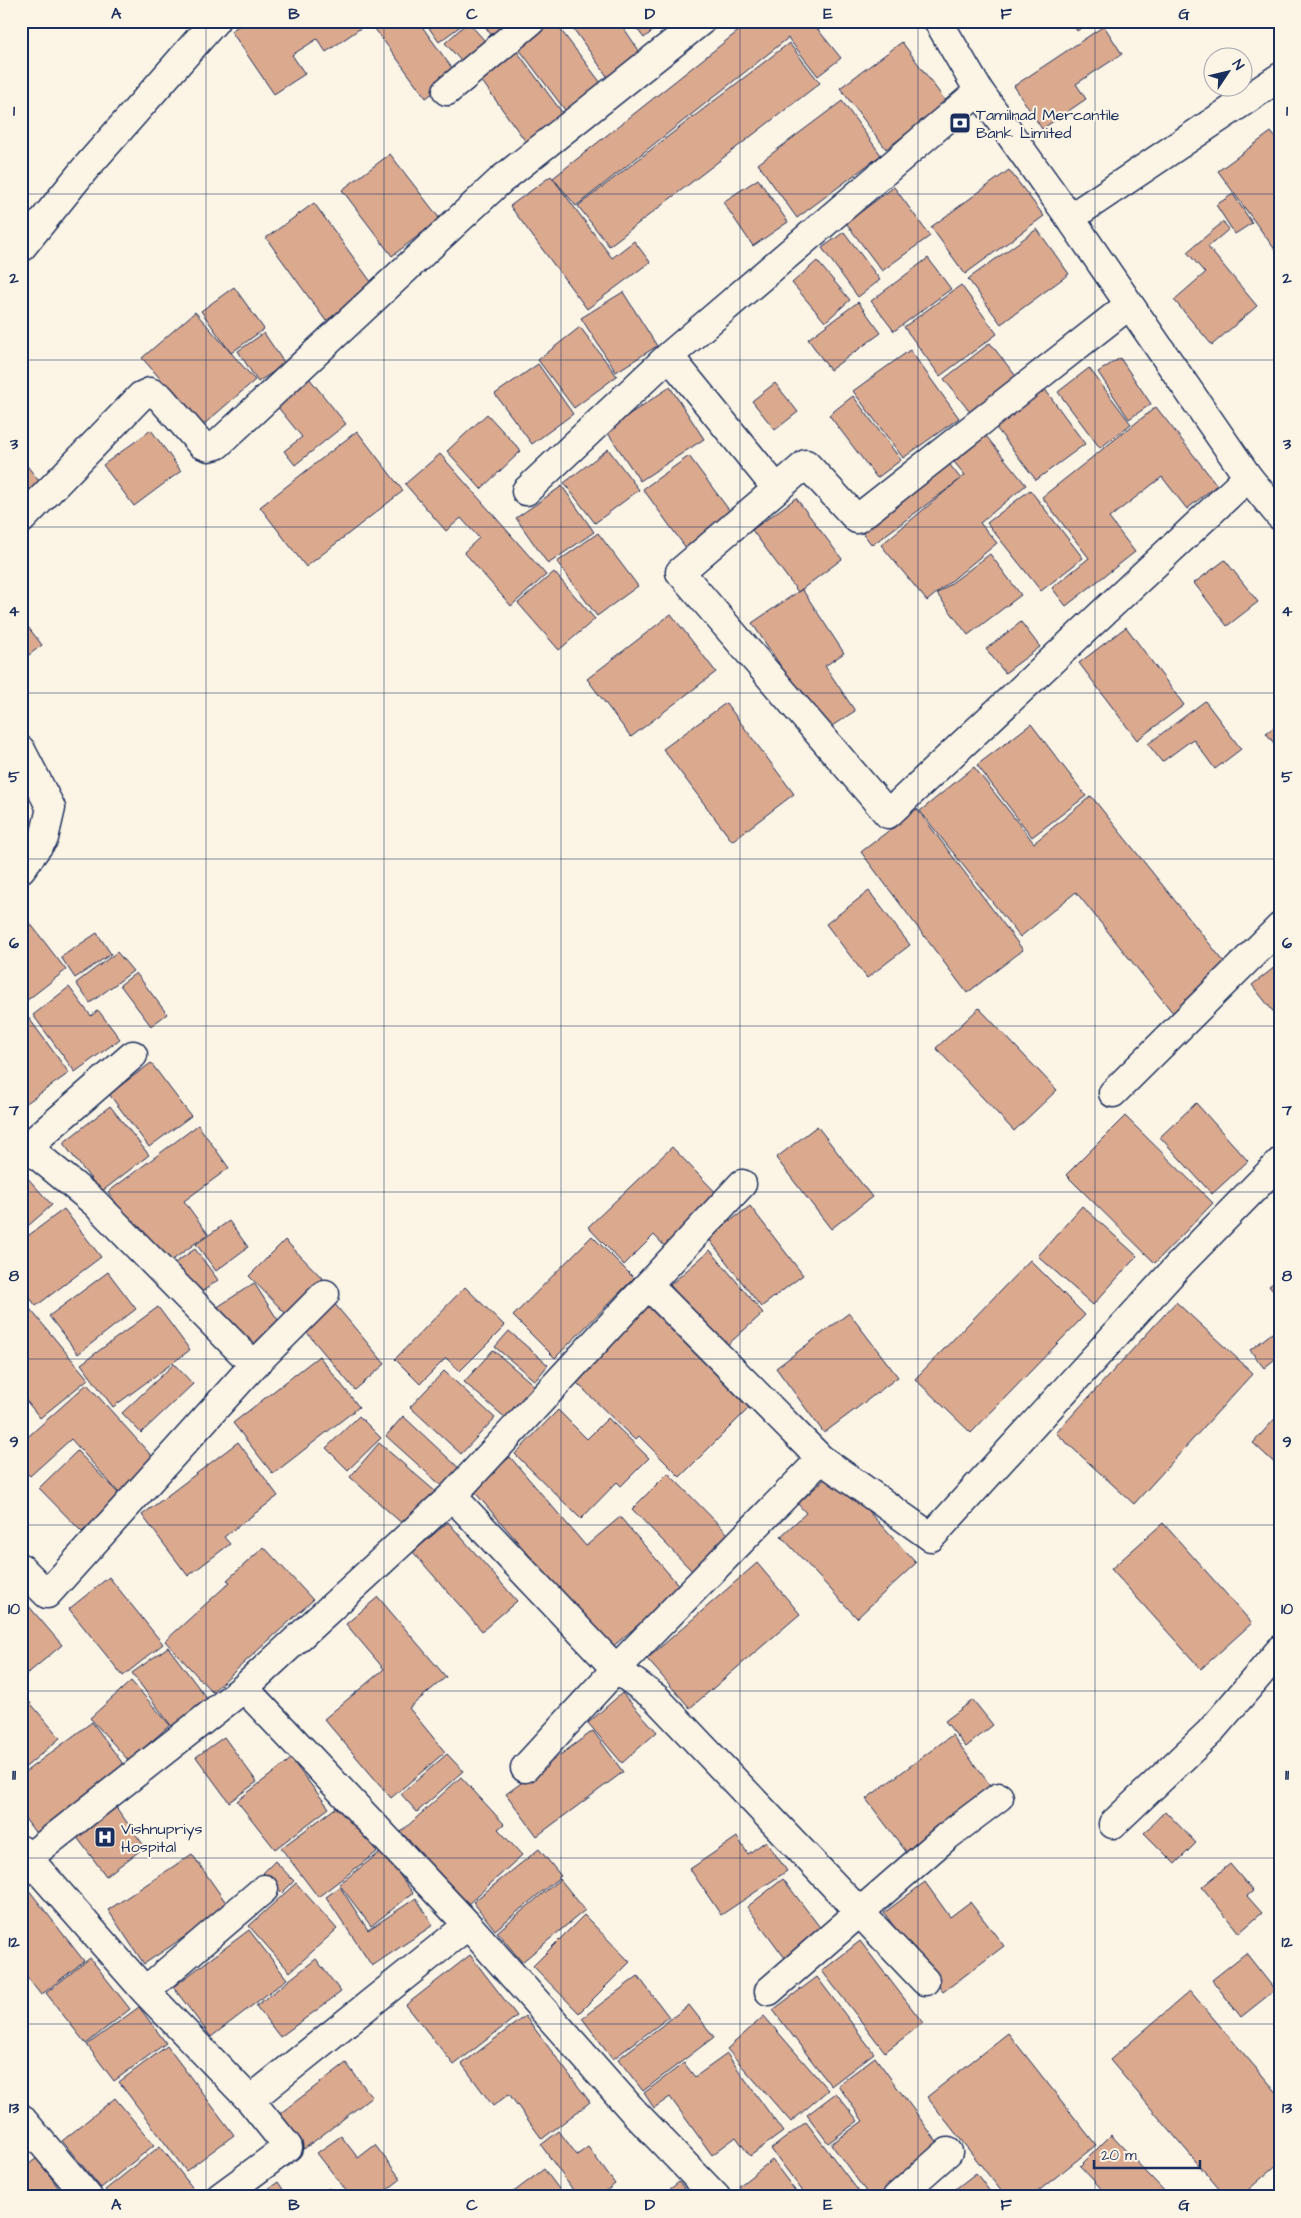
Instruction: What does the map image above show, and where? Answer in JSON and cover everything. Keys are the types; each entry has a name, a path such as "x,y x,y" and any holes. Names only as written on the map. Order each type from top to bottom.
{"street":[{"path":"21,248 84,170 215,21"},
{"path":"447,91 531,21"},
{"path":"21,520 141,396 150,392 160,397 201,444 209,447 217,445 502,180 702,21"},
{"path":"938,21 979,91 1070,218 1248,476 1280,516"},
{"path":"1070,218 1280,77"},
{"path":"526,491 669,356 979,91"},
{"path":"1129,305 857,519 806,464 680,572 888,814 1248,476"},
{"path":"669,356 777,489"},
{"path":"21,750 51,808 44,838 21,869"},
{"path":"1113,1093 1280,927"},
{"path":"133,1055 24,1144 94,1202 254,1365"},
{"path":"649,1286 821,1459 931,1537 1180,1264 1280,1162"},
{"path":"220,2197 288,2147 250,2100 145,1991 25,1854 244,1688 452,1496 742,1184"},
{"path":"21,1568 47,1594 254,1365 325,1294"},
{"path":"525,1768 616,1669 821,1459"},
{"path":"452,1496 616,1669 656,1698 861,1911 925,1981"},
{"path":"1113,1824 1209,1733 1280,1650"},
{"path":"244,1688 468,1925 634,2112 716,2197"},
{"path":"769,1991 946,1837 998,1797"},
{"path":"145,1991 264,1889"},
{"path":"250,2100 468,1925"},
{"path":"26,2132 88,2197"},
{"path":"897,2197 948,2152"}],"building":[{"path":"246,21 371,21 326,52 317,39 292,55 305,74 274,94 231,31"},
{"path":"385,21 418,21 457,75 426,98 375,29"},
{"path":"424,21 465,21 466,22 439,42"},
{"path":"481,21 513,21 492,36"},
{"path":"539,21 554,21 604,87 568,114 513,41"},
{"path":"568,21 619,21 642,55 609,79"},
{"path":"631,21 665,21 644,38"},
{"path":"751,21 811,21 841,58 818,76 788,38 576,206 553,178"},
{"path":"1071,21 1091,21 1077,31"},
{"path":"468,22 485,41 462,62 445,43"},
{"path":"1104,26 1122,54 1076,84 1086,99 1042,129 1014,86"},
{"path":"902,42 947,103 886,149 840,88"},
{"path":"789,43 820,83 609,246 578,206"},
{"path":"513,46 564,115 526,142 476,73"},
{"path":"842,101 881,155 797,218 758,164"},
{"path":"1271,132 1280,143 1280,248 1276,251 1218,171"},
{"path":"390,154 440,219 392,256 342,190"},
{"path":"1009,170 1044,216 965,274 931,227"},
{"path":"551,176 612,258 634,241 650,262 587,309 510,206"},
{"path":"758,179 788,222 753,246 723,202"},
{"path":"894,187 930,236 882,271 846,223"},
{"path":"1233,194 1252,223 1235,234 1216,205"},
{"path":"314,203 374,286 326,321 266,238"},
{"path":"1223,222 1229,229 1208,247 1257,306 1212,345 1174,300 1205,273 1187,252"},
{"path":"1037,229 1069,274 1001,324 968,279"},
{"path":"844,232 880,280 858,297 822,248"},
{"path":"928,258 951,289 894,331 871,301"},
{"path":"817,261 850,300 825,322 792,283"},
{"path":"961,285 997,334 940,376 904,327"},
{"path":"234,287 264,329 231,353 201,311"},
{"path":"623,292 657,346 616,372 581,318"},
{"path":"858,302 881,333 830,370 808,339"},
{"path":"195,312 255,380 202,426 142,358"},
{"path":"580,327 617,376 574,408 538,360"},
{"path":"264,333 285,364 258,382 238,351"},
{"path":"990,343 1019,380 973,416 944,379"},
{"path":"910,350 959,418 903,458 853,391"},
{"path":"1120,358 1151,404 1129,419 1098,372"},
{"path":"538,364 573,414 532,444 495,394"},
{"path":"1089,368 1131,424 1100,448 1058,392"},
{"path":"305,373 346,424 295,465 284,451 302,437 272,400"},
{"path":"775,383 798,412 775,430 752,401"},
{"path":"670,387 704,439 640,481 606,430"},
{"path":"1044,388 1085,444 1036,480 994,425"},
{"path":"853,396 901,460 877,478 829,415"},
{"path":"1156,407 1217,485 1187,509 1162,477 1109,518 1135,552 1066,606 1052,588 1089,558 1042,497"},
{"path":"487,414 521,451 481,489 447,451"},
{"path":"151,430 181,471 134,506 103,465"},
{"path":"357,431 403,491 306,567 260,507"},
{"path":"986,436 1026,485 980,523 997,543 927,601 881,545 965,475 954,462"},
{"path":"608,449 639,490 595,523 564,483"},
{"path":"440,454 546,575 511,606 464,552 479,538 461,518 446,531 405,484"},
{"path":"689,456 732,514 686,548 643,489"},
{"path":"21,458 45,489 21,507"},
{"path":"946,460 961,479 872,545 858,527"},
{"path":"562,486 594,532 548,564 516,518"},
{"path":"1030,490 1083,558 1041,591 987,523"},
{"path":"796,498 842,559 798,592 752,530"},
{"path":"598,533 638,586 597,616 557,562"},
{"path":"990,554 1021,595 968,635 937,594"},
{"path":"1225,560 1258,602 1227,626 1194,583"},
{"path":"554,572 595,619 559,650 518,603"},
{"path":"802,589 844,653 825,666 855,711 824,731 752,623"},
{"path":"671,614 716,672 631,737 587,679"},
{"path":"21,618 42,645 21,661"},
{"path":"1021,622 1040,647 1005,673 986,649"},
{"path":"1126,627 1184,705 1137,740 1079,663"},
{"path":"1205,701 1241,749 1215,769 1193,739 1162,762 1148,744"},
{"path":"726,703 794,794 732,841 663,749"},
{"path":"1280,723 1280,751 1266,733"},
{"path":"1031,724 1086,796 1032,837 977,765"},
{"path":"974,767 1034,843 1091,796 1229,968 1173,1013 1076,892 1020,937 920,811"},
{"path":"917,809 1023,950 967,993 861,852"},
{"path":"869,891 910,945 867,978 826,924"},
{"path":"23,914 66,970 21,1005 21,915"},
{"path":"97,933 111,954 75,978 61,957"},
{"path":"117,952 133,971 90,1003 76,983"},
{"path":"1280,963 1280,1020 1252,985"},
{"path":"136,973 167,1014 151,1026 120,985"},
{"path":"69,987 91,1016 98,1010 120,1039 75,1072 33,1015"},
{"path":"979,1008 1057,1090 1014,1131 936,1048"},
{"path":"28,1017 69,1073 21,1107 21,1022"},
{"path":"151,1063 191,1116 149,1147 109,1094"},
{"path":"1196,1103 1248,1161 1212,1194 1160,1137"},
{"path":"110,1106 149,1155 101,1192 63,1143"},
{"path":"1125,1116 1213,1203 1155,1263 1066,1175"},
{"path":"198,1125 229,1168 184,1201 208,1234 163,1267 108,1192"},
{"path":"817,1126 872,1197 831,1229 776,1158"},
{"path":"672,1147 723,1200 670,1252 654,1235 624,1265 588,1227"},
{"path":"24,1174 52,1205 21,1232 21,1176"},
{"path":"750,1206 803,1275 761,1307 708,1238"},
{"path":"1082,1206 1137,1256 1093,1305 1038,1256"},
{"path":"64,1209 101,1257 36,1306 21,1286 21,1241"},
{"path":"229,1221 248,1247 216,1271 196,1244"},
{"path":"592,1236 634,1278 555,1358 513,1316"},
{"path":"285,1240 325,1281 288,1316 249,1276"},
{"path":"195,1249 218,1280 192,1299 169,1267"},
{"path":"710,1250 763,1313 724,1348 670,1285"},
{"path":"1030,1260 1085,1315 971,1433 915,1379"},
{"path":"108,1272 136,1309 78,1354 49,1316"},
{"path":"1280,1278 1280,1300 1269,1286"},
{"path":"254,1283 285,1331 247,1356 216,1308"},
{"path":"465,1287 505,1326 460,1371 446,1358 420,1384 395,1359"},
{"path":"21,1298 88,1379 40,1418 21,1394"},
{"path":"333,1302 385,1364 355,1390 303,1328"},
{"path":"1176,1302 1253,1373 1134,1504 1056,1433"},
{"path":"651,1304 752,1405 680,1477 639,1436 635,1440 575,1381"},
{"path":"158,1307 190,1350 113,1407 81,1364"},
{"path":"849,1313 898,1377 824,1433 776,1368"},
{"path":"1280,1327 1280,1355 1264,1368 1250,1350"},
{"path":"509,1331 548,1365 535,1381 495,1347"},
{"path":"493,1350 536,1387 508,1420 464,1382"},
{"path":"319,1356 359,1407 273,1474 233,1423"},
{"path":"174,1364 193,1384 141,1433 122,1413"},
{"path":"444,1371 495,1418 461,1454 410,1407"},
{"path":"87,1384 157,1462 120,1494 71,1439 30,1476 21,1467 21,1443"},
{"path":"558,1410 587,1439 608,1418 649,1458 621,1486 617,1482 581,1519 515,1454"},
{"path":"1280,1413 1280,1468 1253,1443"},
{"path":"359,1416 381,1438 348,1470 326,1448"},
{"path":"403,1416 461,1470 444,1488 386,1436"},
{"path":"238,1442 278,1496 224,1537 230,1544 188,1576 142,1515"},
{"path":"379,1443 436,1492 406,1527 350,1477"},
{"path":"77,1451 120,1495 82,1532 39,1488"},
{"path":"510,1457 586,1546 620,1517 681,1588 610,1649 472,1489"},
{"path":"832,1472 916,1563 857,1618 781,1536 806,1513 798,1504"},
{"path":"668,1473 732,1538 695,1574 632,1509"},
{"path":"448,1522 517,1601 482,1631 413,1552"},
{"path":"1163,1523 1252,1623 1201,1669 1111,1569"},
{"path":"264,1547 313,1600 212,1692 165,1641 230,1582 227,1580"},
{"path":"757,1563 800,1614 690,1708 647,1659"},
{"path":"109,1577 163,1644 123,1676 69,1609"},
{"path":"21,1597 62,1645 21,1679"},
{"path":"378,1597 446,1677 409,1708 445,1752 391,1798 324,1719 384,1669 346,1624"},
{"path":"168,1647 208,1700 172,1727 132,1673"},
{"path":"131,1681 170,1725 129,1761 90,1718"},
{"path":"21,1692 60,1738 21,1771"},
{"path":"622,1693 657,1732 622,1763 588,1723"},
{"path":"973,1700 993,1725 966,1747 945,1721"},
{"path":"92,1722 129,1772 40,1839 21,1813 21,1775"},
{"path":"593,1731 623,1772 537,1836 506,1794"},
{"path":"952,1735 997,1794 911,1858 866,1799"},
{"path":"224,1737 257,1782 229,1802 196,1757"},
{"path":"447,1754 463,1771 417,1812 401,1794"},
{"path":"291,1759 329,1808 275,1849 237,1801"},
{"path":"461,1777 504,1824 498,1829 522,1855 467,1905 401,1832"},
{"path":"341,1804 377,1852 318,1897 281,1848"},
{"path":"115,1806 145,1847 106,1876 76,1836"},
{"path":"1165,1811 1196,1843 1175,1864 1144,1833"},
{"path":"737,1837 748,1854 766,1841 787,1871 721,1915 690,1869"},
{"path":"539,1849 561,1876 495,1930 473,1902"},
{"path":"382,1851 413,1893 371,1926 339,1884"},
{"path":"192,1854 229,1907 144,1964 108,1910"},
{"path":"275,1861 294,1881 282,1893 263,1873"},
{"path":"1230,1864 1253,1891 1247,1896 1262,1913 1239,1933 1202,1887"},
{"path":"560,1879 585,1910 522,1962 497,1932"},
{"path":"783,1879 822,1930 785,1958 747,1907"},
{"path":"21,1880 84,1961 41,1995 21,1969"},
{"path":"925,1882 950,1917 970,1902 1004,1946 943,1992 884,1913"},
{"path":"296,1883 337,1929 290,1972 249,1926"},
{"path":"340,1887 368,1930 416,1898 433,1925 372,1966 326,1897"},
{"path":"584,1915 630,1962 579,2013 533,1966"},
{"path":"249,1930 287,1979 211,2037 173,1987"},
{"path":"860,1941 923,2023 885,2052 822,1971"},
{"path":"1246,1953 1275,1990 1241,2017 1212,1980"},
{"path":"470,1955 517,2016 454,2065 406,2005"},
{"path":"90,1958 130,2009 86,2044 46,1993"},
{"path":"316,1959 341,1992 280,2037 256,2006"},
{"path":"638,1976 669,2017 613,2059 582,2018"},
{"path":"817,1977 874,2053 831,2086 773,2010"},
{"path":"1190,1991 1280,2096 1280,2162 1240,2197 1226,2197 1110,2060"},
{"path":"689,2005 714,2037 643,2091 618,2059"},
{"path":"139,2007 166,2043 114,2081 87,2045"},
{"path":"525,2016 590,2102 542,2139 509,2094 493,2106 462,2064"},
{"path":"764,2016 828,2090 791,2122 727,2049"},
{"path":"1008,2033 1096,2145 1031,2197 1006,2197 927,2097"},
{"path":"167,2046 234,2135 186,2171 119,2082"},
{"path":"727,2054 783,2132 750,2156 736,2137 712,2155 670,2097 654,2108 644,2093 684,2063 695,2077"},
{"path":"875,2057 943,2150 878,2197 870,2197 831,2144 863,2121 838,2085"},
{"path":"346,2063 372,2097 304,2149 278,2115"},
{"path":"836,2093 858,2121 828,2143 807,2115"},
{"path":"115,2098 154,2145 101,2188 62,2141"},
{"path":"806,2122 863,2197 807,2197 771,2149"},
{"path":"559,2131 577,2155 588,2147 615,2184 599,2197 578,2197 541,2145"},
{"path":"1111,2135 1170,2197 1109,2197 1080,2166"},
{"path":"341,2136 358,2158 375,2145 401,2179 378,2197 351,2197 317,2153"},
{"path":"160,2146 195,2191 188,2197 110,2197 105,2190"},
{"path":"37,2158 65,2197 21,2197 21,2170"},
{"path":"772,2160 800,2197 747,2197 739,2186"},
{"path":"544,2169 565,2197 507,2197"},
{"path":"976,2173 994,2197 945,2197"},
{"path":"278,2182 288,2197 257,2197"},
{"path":"679,2182 691,2197 660,2197"},
{"path":"329,2188 334,2197 317,2197"}],"place":[{"name":"Tamilnad Mercantile Bank Limited","path":"960,123"},
{"name":"Vishnupriys Hospital","path":"105,1837"}]}
